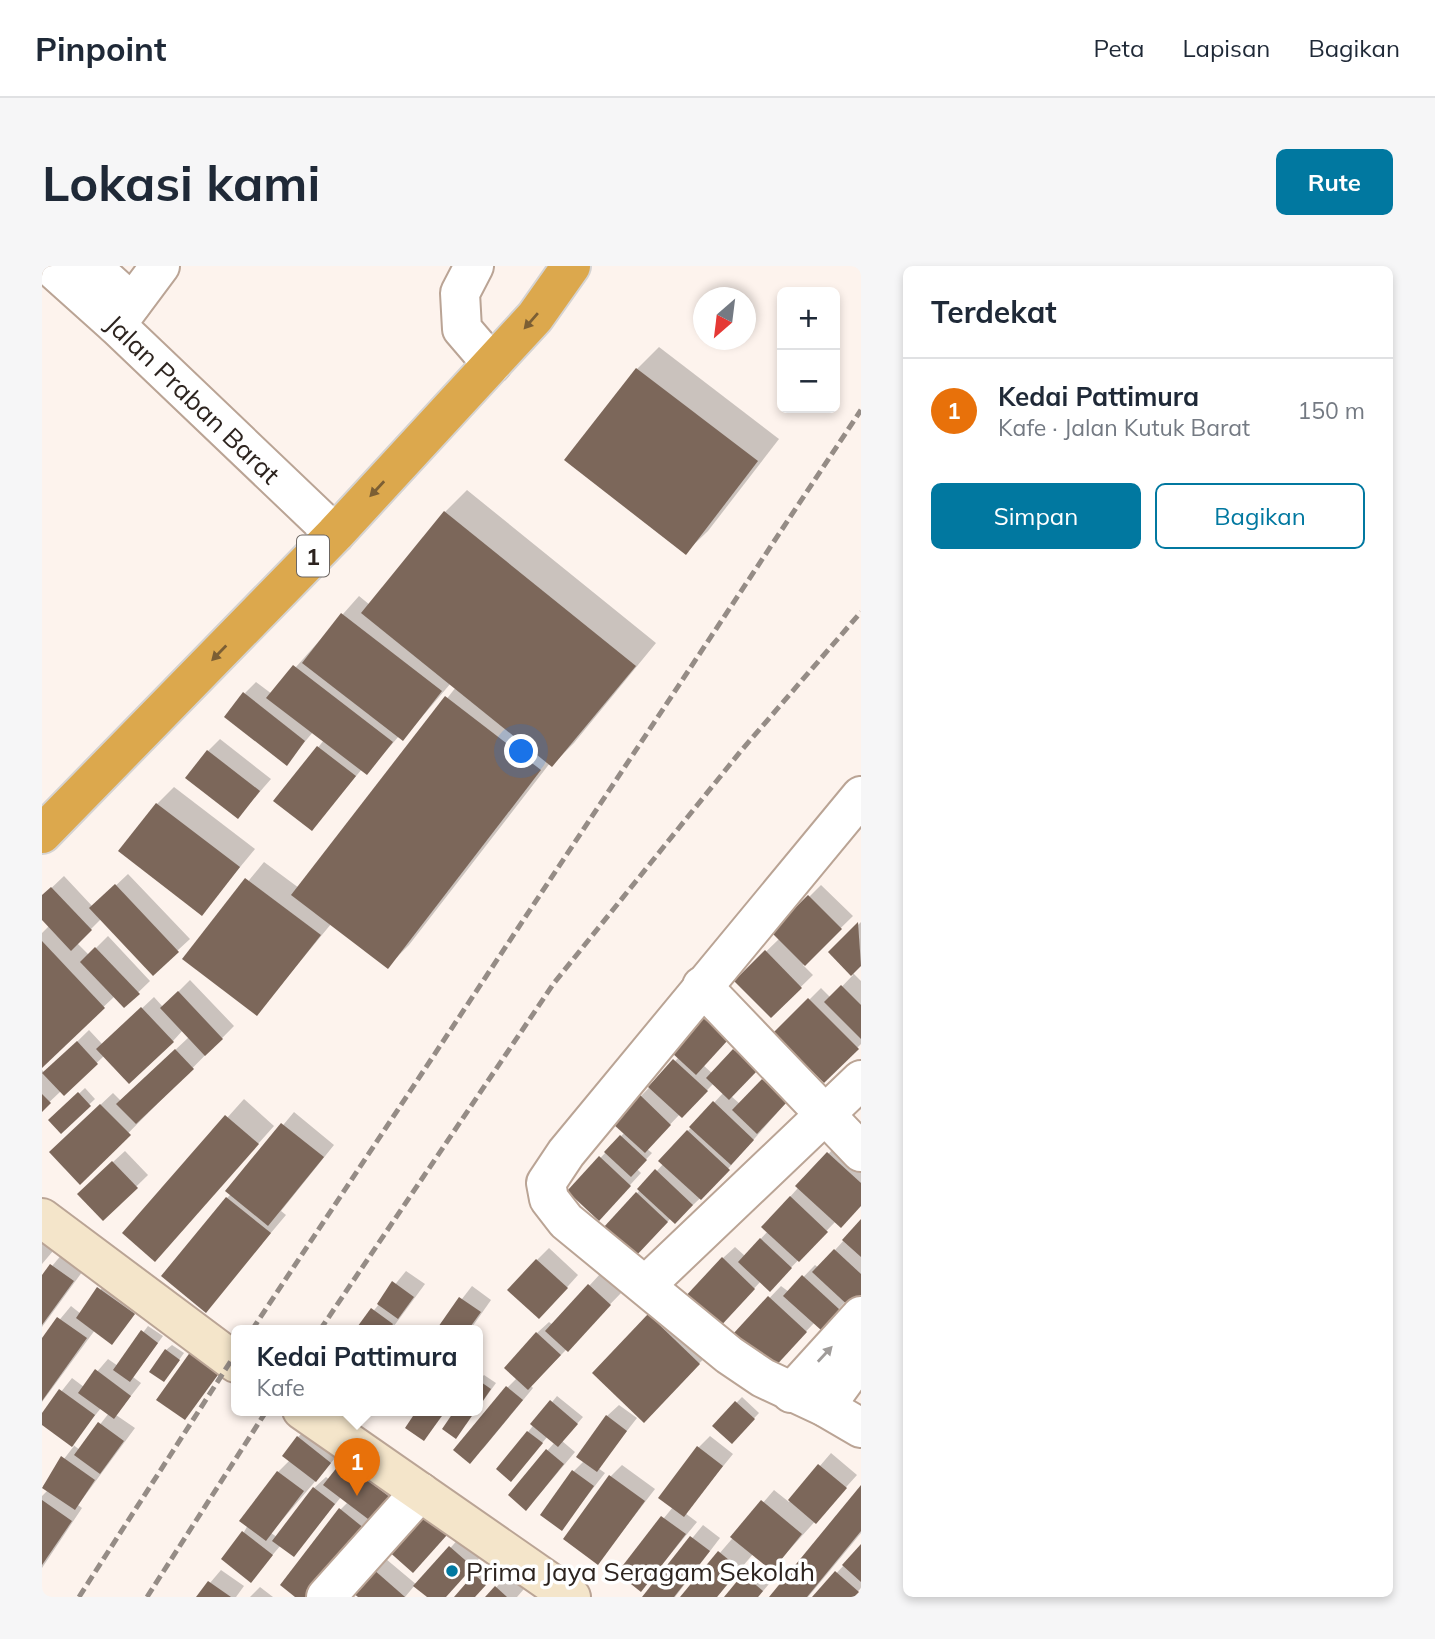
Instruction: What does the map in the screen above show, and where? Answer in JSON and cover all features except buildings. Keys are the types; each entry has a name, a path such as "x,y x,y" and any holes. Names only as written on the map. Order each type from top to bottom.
{"highway":[{"name":"1","path":"42,834 335,534 535,317 571,266"}],"street":[{"name":"Jalan Praban Barat","path":"50,266 124,314 335,534"},
{"path":"91,266 124,314 160,266"},
{"path":"474,266 460,293 462,329 492,364"},
{"path":"861,796 566,1153 546,1183 549,1199 566,1221 729,1355 791,1392 825,1407 861,1428"},
{"path":"702,986 861,1152"},
{"path":"646,1285 827,1116 861,1080"},
{"path":"42,1218 231,1359"},
{"path":"791,1392 861,1316"},
{"path":"825,1407 861,1357"},
{"path":"311,1416 571,1597"},
{"path":"326,1597 420,1492"}],"railway":[{"path":"255,1325 861,410"},
{"path":"323,1325 554,983 740,752 861,612"},
{"path":"79,1597 231,1361"},
{"path":"147,1597 263,1416"}],"place":[{"name":"Kedai Pattimura","path":"357,1496"},
{"name":"Prima Jaya Seragam Sekolah","path":"452,1571"}]}
